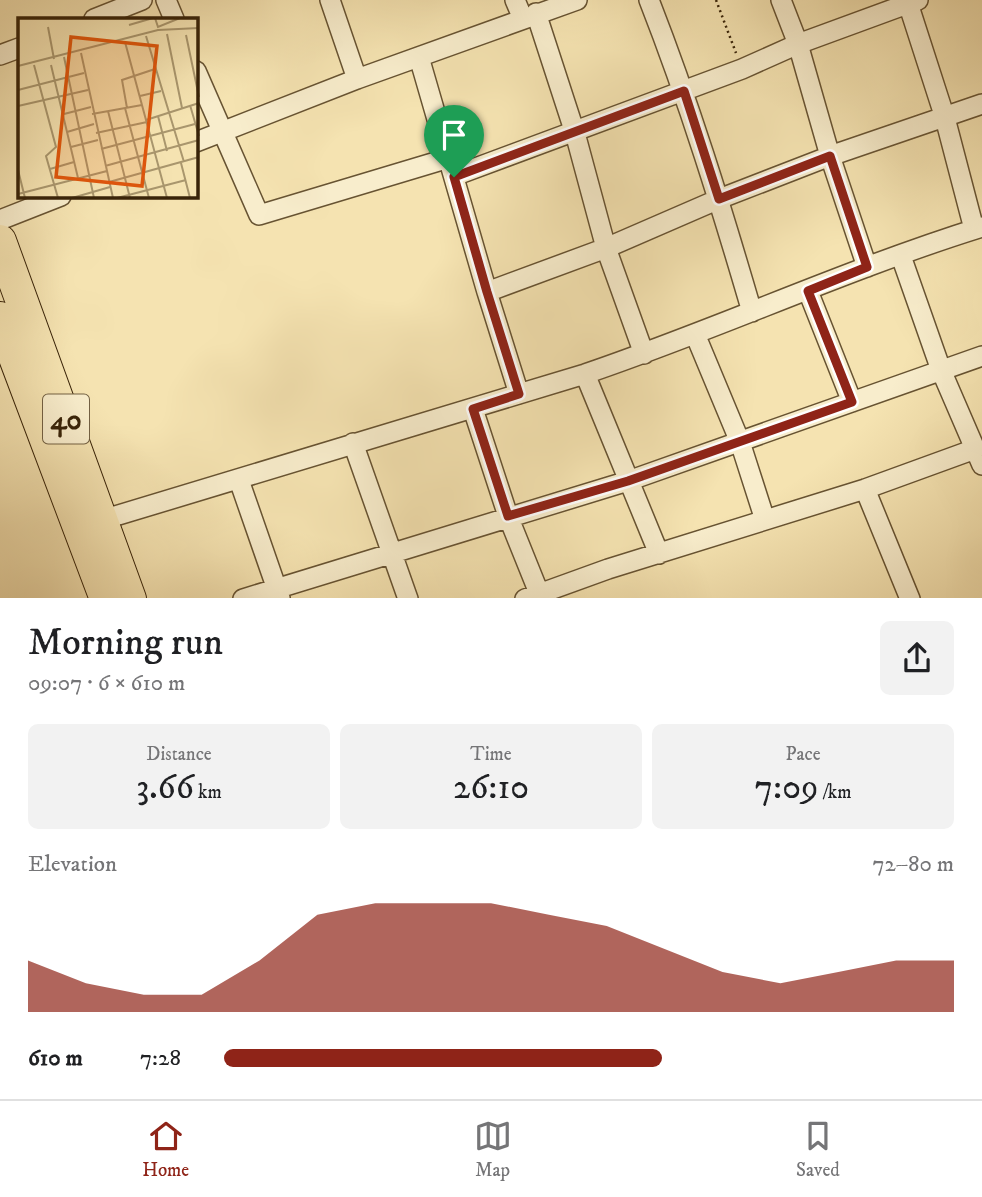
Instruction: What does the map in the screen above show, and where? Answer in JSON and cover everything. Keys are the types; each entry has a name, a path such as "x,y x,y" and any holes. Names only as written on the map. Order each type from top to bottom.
{"highway":[{"name":"40","path":"0,241 130,598"},
{"name":"40","path":"0,318 106,598"}],"street":[{"path":"97,18 142,0"},
{"path":"166,0 174,18"},
{"path":"330,0 358,79"},
{"path":"515,0 530,16 575,133 606,248 644,354"},
{"path":"198,141 358,79 577,0"},
{"path":"649,0 684,91 752,312"},
{"path":"781,0 798,44 830,156 867,267"},
{"path":"102,520 473,409 644,354 867,267 978,228 911,1 575,133 259,215 198,76"},
{"path":"0,55 18,48"},
{"path":"419,57 519,394"},
{"path":"487,292 606,248 719,199 830,156 982,104"},
{"path":"0,220 56,198"},
{"path":"473,409 532,596 563,592 659,554 865,489 978,457 941,370 901,256"},
{"path":"808,291 852,402"},
{"path":"695,334 740,443 765,520"},
{"path":"243,598 279,593 390,553 628,481 982,356"},
{"path":"584,374 659,554"},
{"path":"353,443 408,598"},
{"path":"239,480 279,593"},
{"path":"865,489 910,598"}],"path":[{"path":"716,0 742,69"}],"route":[{"path":"684,91 719,199 830,156 867,267 808,291 852,402 628,481 508,516 473,409 519,394 454,177 684,91"}]}
